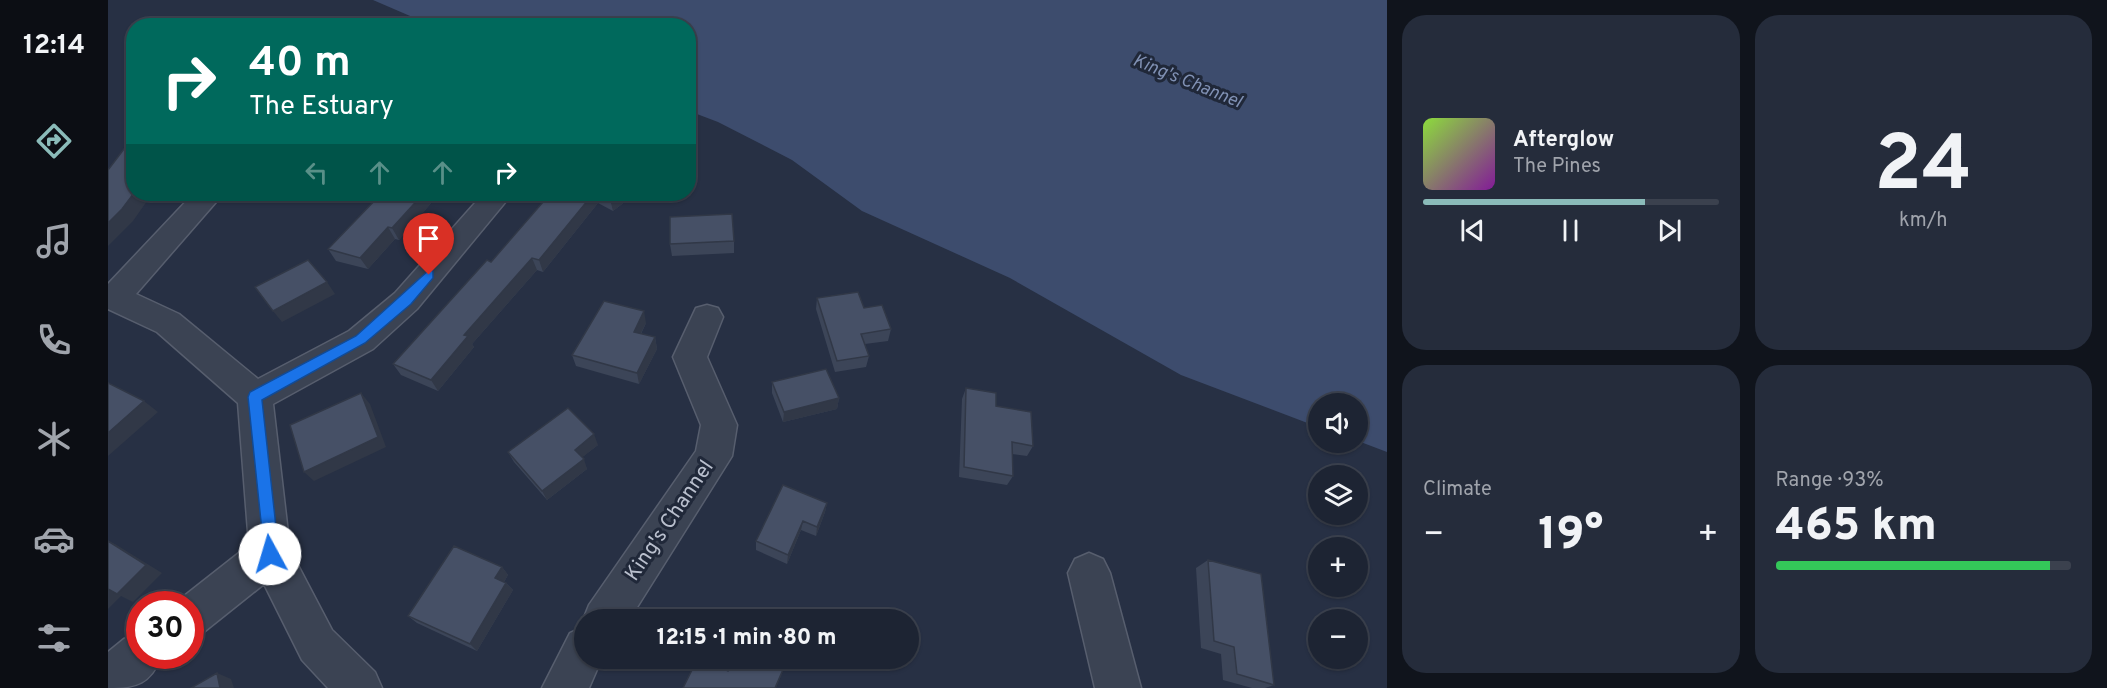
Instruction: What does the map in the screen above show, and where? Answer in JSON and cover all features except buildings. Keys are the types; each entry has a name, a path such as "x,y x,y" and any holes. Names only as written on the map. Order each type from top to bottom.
{"street":[{"path":"202,201 111,298 168,323 255,397 270,554 317,645 359,688"},
{"path":"255,397 361,340 406,301 492,201"},
{"name":"King's Channel","path":"611,609 714,456 719,425 690,357 707,317"},
{"path":"204,605 270,554"},
{"path":"1089,573 1118,688"},
{"path":"108,679 126,666"},
{"path":"565,688 574,669"}],"water":[{"path":"373,0 1387,0 1387,452 1368,445 1368,393 1308,393 1308,423 1181,375 1010,278 862,211 792,160 718,122 696,114 696,18 415,18"}],"route":[{"path":"270,554 255,397 361,340 406,301 429,275"}]}
